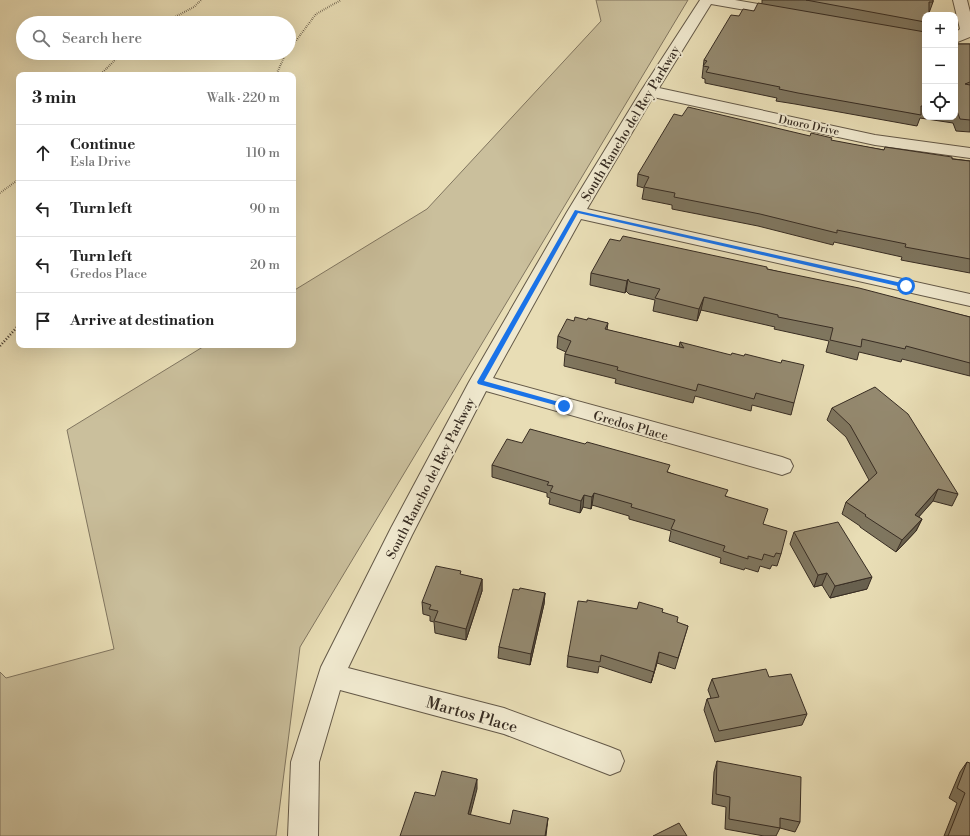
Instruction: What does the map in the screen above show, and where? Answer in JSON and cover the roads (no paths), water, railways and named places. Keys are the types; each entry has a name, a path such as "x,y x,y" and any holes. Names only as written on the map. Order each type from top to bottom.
{"street":[{"name":"South Rancho del Rey Parkway","path":"303,836 305,762 331,676 400,535 480,382 576,212 649,91 707,0"},
{"path":"710,0 799,16"},
{"path":"958,37 966,33 967,29 960,0"},
{"name":"Duoro Drive","path":"649,91 875,140 970,153"},
{"path":"576,212 970,300"},
{"name":"Gredos Place","path":"480,382 782,466"},
{"name":"Martos Place","path":"331,676 504,721 610,761"}]}
